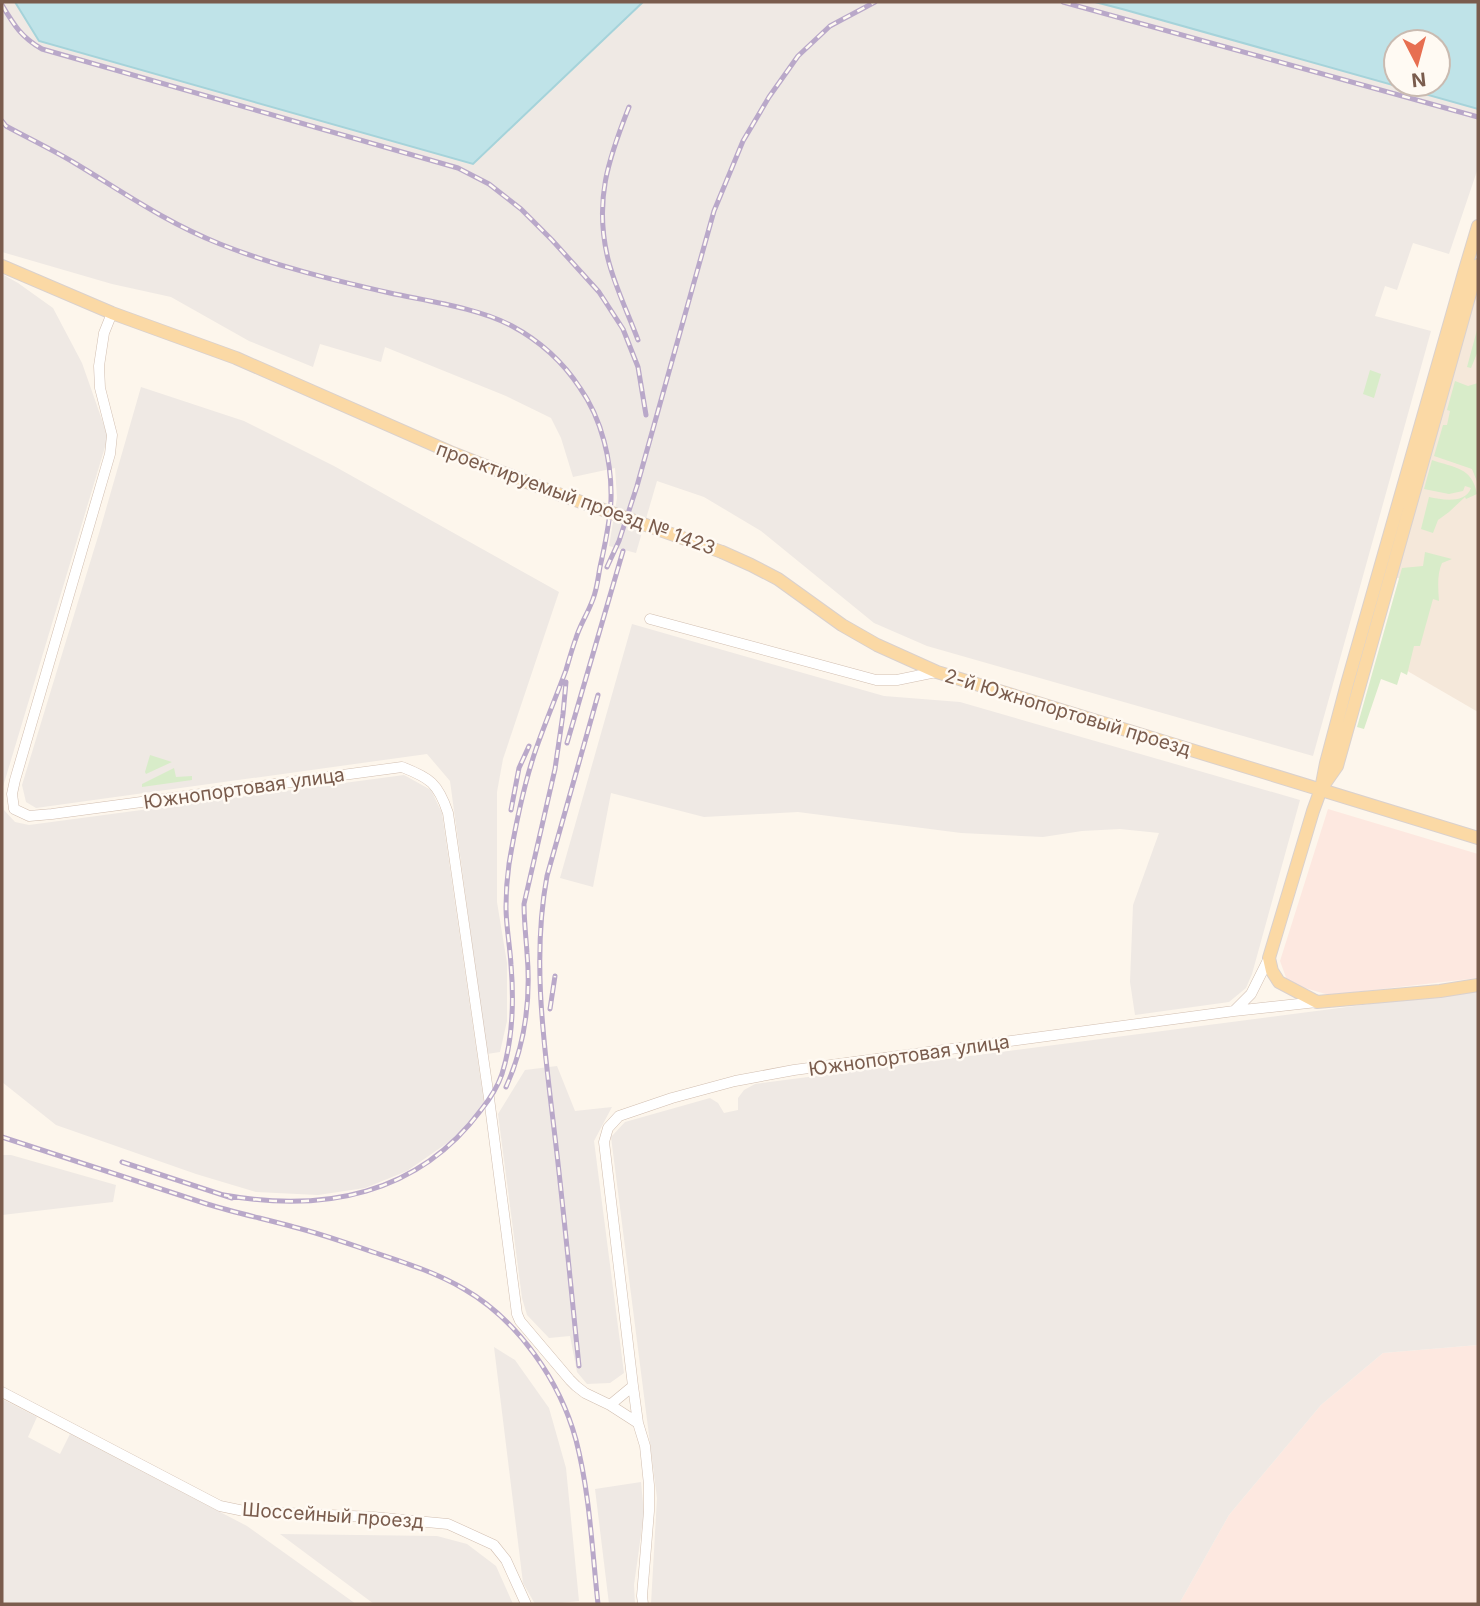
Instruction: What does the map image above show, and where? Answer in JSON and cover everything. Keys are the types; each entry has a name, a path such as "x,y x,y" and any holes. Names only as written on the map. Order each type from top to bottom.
{"main road":[{"path":"1337,746 1478,226"},
{"path":"1317,1002 1279,982 1272,971 1269,958 1313,811 1360,689 1478,265"},
{"path":"2,266 112,313"},
{"name":"проектируемый проезд № 1423","path":"112,313 236,358 450,452 722,552 778,579 842,625 877,645 937,672"},
{"name":"2-й Южнопортовый проезд","path":"937,672 1478,838"},
{"name":"Южнопортовая улица","path":"1317,1002 1478,985"}],"street":[{"name":"Южнопортовая улица","path":"112,313 104,333 99,366 100,388 112,435 110,454 15,780 12,794 14,809 29,816 52,814 402,768 425,776 439,791 448,811 517,1314 570,1380 585,1393 610,1405"},
{"name":"2-й Южнопортовый проезд","path":"650,619 876,680 897,680 937,672"},
{"path":"1234,1011 1251,993 1269,958"},
{"name":"Южнопортовая улица","path":"643,1604 649,1485 645,1446 638,1423 633,1386 604,1142 608,1128 619,1116 671,1098 735,1081 794,1070 1317,1002"},
{"path":"633,1386 610,1405 638,1423"},
{"name":"Шоссейный проезд","path":"2,1392 220,1506 244,1511 373,1517 447,1524 494,1545 506,1560 526,1604"}],"shaded area":[{"path":"2,2 15,2 473,164 643,2 1095,2 1382,82 1382,98 1439,98 1478,109 1478,168 1449,254 1413,243 1397,290 1385,286 1375,316 1431,331 1313,756 927,646 874,623 761,531 704,497 657,481 636,553 609,546 617,498 615,468 573,477 561,438 551,418 506,396 385,347 381,362 320,344 313,367 249,341 171,297 112,284 2,252"},
{"path":"2,274 53,308 82,363 108,437 2,790"},
{"path":"1478,285 1478,712 1404,669 1426,588 1395,577"},
{"path":"141,387 244,421 334,466 559,592 503,759 497,792 497,902 507,963 507,1021 500,1052 487,1054 450,781 427,754 36,808 26,802 22,785"},
{"path":"632,624 884,696 960,702 1300,800 1246,988 1229,1002 1135,1015 1130,982 1133,905 1159,833 1120,829 1043,837 961,833 798,812 704,817 611,793 593,887 560,878"},
{"path":"404,775 431,790 442,813 484,1103 463,1132 407,1171 365,1188 318,1195 256,1192 56,1125 2,1082 2,799 4,810 15,822 29,825"},
{"path":"1328,809 1478,854 1478,978 1329,995 1288,983 1280,961"},
{"path":"1478,990 1478,1345 1383,1353 1321,1405 1229,1515 1179,1604 651,1604 657,1498 611,1137 625,1122 710,1098 718,1103 724,1113 738,1110 738,1098 744,1090 755,1084"},
{"path":"557,1066 575,1111 612,1107 594,1141 624,1373 610,1383 587,1384 577,1372 570,1336 549,1338 527,1315 522,1298 498,1114 525,1070"},
{"path":"2,1155 11,1155 116,1185 113,1202 2,1215"},
{"path":"1478,1345 1478,1604 1179,1604 1229,1515 1321,1405 1383,1353"},
{"path":"494,1347 515,1360 549,1408 566,1468 579,1601 535,1604 523,1583"},
{"path":"2,1399 37,1417 28,1437 60,1454 70,1434 247,1526 356,1604 2,1604"},
{"path":"641,1482 644,1513 634,1585 635,1604 609,1604 595,1489"},
{"path":"280,1534 437,1536 467,1544 496,1566 513,1604 374,1604"}],"green space":[{"path":"1477,330 1478,351 1471,368 1467,367"},
{"path":"1370,370 1381,374 1374,398 1363,394"},
{"path":"1455,381 1468,386 1478,383 1478,484 1472,469 1434,456 1443,425 1447,425 1450,411 1447,410"},
{"path":"1432,460 1467,473 1477,494 1466,499 1465,497 1438,520 1433,533 1421,529 1429,497 1459,499 1471,488 1465,486 1463,491 1449,494 1424,489"},
{"path":"1425,552 1452,559 1442,563 1440,567 1439,601 1433,599 1420,646 1414,646 1407,675 1401,672 1397,685 1381,679 1364,729 1357,727 1402,568 1423,566"},
{"path":"150,755 172,762 146,774"},
{"path":"174,768 176,777 192,776 192,780 142,787 142,784"}],"water":[{"path":"15,2 643,2 473,164 39,41"},
{"path":"1095,2 1478,2 1478,109 1439,98 1452,98 1452,28 1382,28 1382,82"}],"railway":[{"path":"607,567 619,541 637,486 714,211 743,141 798,56 830,26 875,2"},
{"path":"1063,2 1478,117"},
{"path":"2,5 19,30 42,49 458,168 489,184 521,209 599,292 623,329 638,367 646,415"},
{"path":"629,107 609,163 602,218 608,259 638,340"},
{"path":"2,121 6,126 65,157 163,216 220,244 304,272 469,310 512,326 541,345 573,378 588,400 604,441 611,486 610,508 596,591 536,749 511,850 506,907 512,979 512,1020 506,1061 496,1088 456,1139 428,1162 398,1179 366,1191 332,1198 297,1201 224,1195"},
{"path":"567,743 623,551"},
{"path":"506,1087 518,1055 525,1021 528,970 524,904 555,769 566,682"},
{"path":"579,1366 544,1039 540,941 547,876 598,695"},
{"path":"511,810 519,768 529,746"},
{"path":"550,1009 555,976"},
{"path":"2,1137 207,1204 315,1233 399,1261 443,1278 484,1302 502,1317 534,1354 548,1374 569,1418 584,1481 598,1604"},
{"path":"122,1162 232,1198"}]}
